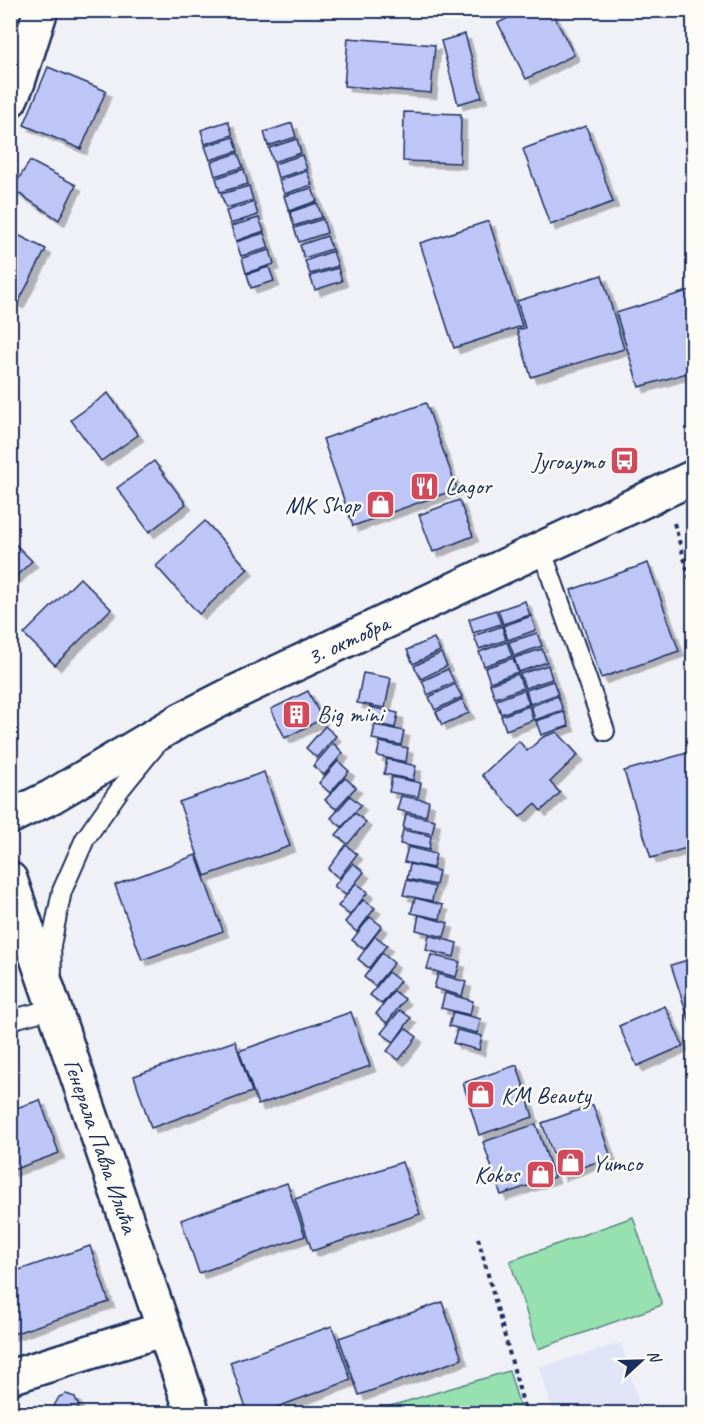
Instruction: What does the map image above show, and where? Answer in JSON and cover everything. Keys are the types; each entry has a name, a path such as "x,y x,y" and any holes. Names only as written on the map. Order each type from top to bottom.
{"street":[{"path":"10,100 41,10"},
{"name":"3. октобра","path":"10,817 51,797 181,720 236,692 679,484"},
{"name":"Генерала Павла Илића","path":"10,879 193,1413"},
{"path":"10,1377 164,1329"}],"lane":[{"path":"542,548 605,731"},
{"path":"10,1020 54,1008 51,945 62,891 85,839 151,750 181,720"}],"path":[{"path":"679,484 693,593"},
{"path":"478,1238 526,1413"}],"shaded area":[{"path":"621,1343 642,1413 553,1413 540,1367"}],"green space":[{"path":"633,1217 662,1305 538,1349 510,1261"},
{"path":"509,1371 522,1413 367,1413"}],"building":[{"path":"524,10 551,10 574,55 526,79 498,23"},
{"path":"465,34 482,97 458,104 441,41"},
{"path":"348,38 435,45 431,93 344,86"},
{"path":"48,67 106,91 81,149 24,125"},
{"path":"404,112 461,114 460,163 403,161"},
{"path":"228,121 233,135 205,144 201,130"},
{"path":"292,123 296,137 268,146 264,132"},
{"path":"586,126 613,202 550,225 523,149"},
{"path":"234,137 238,151 210,160 205,146"},
{"path":"297,139 301,153 273,162 269,148"},
{"path":"238,153 243,167 215,176 211,162"},
{"path":"302,155 307,169 278,178 274,164"},
{"path":"30,161 76,185 59,220 12,189"},
{"path":"244,169 248,184 220,192 216,178"},
{"path":"307,171 312,185 284,194 279,180"},
{"path":"249,186 253,200 226,208 221,194"},
{"path":"312,188 317,201 289,211 284,196"},
{"path":"254,202 258,215 230,224 226,211"},
{"path":"317,203 322,217 294,226 290,212"},
{"path":"259,218 264,231 236,241 231,226"},
{"path":"323,219 327,233 299,242 294,228"},
{"path":"489,221 522,326 454,348 420,243"},
{"path":"10,231 46,249 18,303 10,299"},
{"path":"264,233 269,248 241,256 236,242"},
{"path":"327,236 332,249 304,258 300,245"},
{"path":"270,250 274,264 246,273 242,258"},
{"path":"333,251 338,266 310,274 305,261"},
{"path":"269,267 274,281 251,288 247,274"},
{"path":"338,268 342,281 315,290 310,276"},
{"path":"602,275 624,349 531,377 517,330 525,328 517,301"},
{"path":"694,289 694,371 639,387 616,313"},
{"path":"108,393 138,435 101,461 71,420"},
{"path":"426,403 457,489 353,526 323,439"},
{"path":"154,461 186,504 149,532 117,488"},
{"path":"459,500 473,536 433,552 419,515"},
{"path":"205,521 248,569 199,614 156,566"},
{"path":"10,539 32,561 10,582"},
{"path":"648,563 679,651 601,678 571,590"},
{"path":"80,578 111,609 55,665 24,634"},
{"path":"525,601 530,615 503,624 498,610"},
{"path":"496,610 501,624 473,633 469,619"},
{"path":"531,616 536,630 508,640 503,626"},
{"path":"502,626 506,640 479,649 474,636"},
{"path":"537,633 542,646 514,656 509,642"},
{"path":"434,638 440,651 413,664 407,650"},
{"path":"507,642 512,656 484,666 479,652"},
{"path":"542,649 547,662 519,672 514,658"},
{"path":"441,653 447,666 421,679 414,666"},
{"path":"513,658 518,672 490,682 485,668"},
{"path":"548,665 552,679 525,688 520,674"},
{"path":"448,669 454,682 428,695 422,681"},
{"path":"363,673 391,678 385,708 357,703"},
{"path":"518,674 523,688 495,698 490,684"},
{"path":"553,681 558,694 530,704 526,690"},
{"path":"455,684 462,697 435,710 429,697"},
{"path":"524,690 529,704 501,714 496,700"},
{"name":"Big mini","path":"308,691 322,719 285,738 271,709"},
{"path":"558,696 563,710 535,720 531,706"},
{"path":"462,699 469,713 442,725 436,712"},
{"path":"529,706 533,720 506,730 501,716"},
{"path":"370,707 398,713 395,728 367,721"},
{"path":"564,712 569,726 541,735 536,721"},
{"path":"375,725 404,731 401,745 372,739"},
{"path":"325,726 336,736 317,758 306,748"},
{"path":"557,732 578,755 550,782 560,793 541,811 535,804 520,817 482,775 519,741 527,751 543,737"},
{"path":"380,742 408,748 406,762 377,756"},
{"path":"333,743 343,753 324,775 313,766"},
{"path":"694,751 694,846 651,858 624,771"},
{"path":"387,759 416,766 413,780 384,774"},
{"path":"338,761 349,771 330,793 319,783"},
{"path":"264,772 290,846 205,876 179,802"},
{"path":"392,777 421,783 418,797 389,792"},
{"path":"345,778 356,787 336,809 325,800"},
{"path":"350,796 361,805 342,827 331,818"},
{"path":"401,796 429,801 426,816 397,810"},
{"path":"355,813 366,822 348,844 336,835"},
{"path":"406,814 435,820 432,834 403,828"},
{"path":"403,830 431,836 429,850 400,844"},
{"path":"346,845 357,854 339,878 328,869"},
{"path":"408,847 436,854 433,868 404,862"},
{"path":"196,855 223,931 142,960 115,885"},
{"path":"353,863 364,872 346,895 334,886"},
{"path":"410,864 439,871 436,885 407,879"},
{"path":"407,880 435,887 432,901 403,895"},
{"path":"356,883 368,892 350,915 338,906"},
{"path":"415,898 443,905 440,919 411,913"},
{"path":"363,900 375,908 357,932 345,922"},
{"path":"419,915 448,923 444,937 416,930"},
{"path":"370,917 382,926 364,949 352,940"},
{"path":"429,935 457,943 454,957 426,950"},
{"path":"375,936 387,945 369,968 358,959"},
{"path":"382,953 394,963 375,986 364,977"},
{"path":"431,955 460,962 456,977 427,969"},
{"path":"694,958 694,1035 671,965"},
{"path":"388,972 400,981 382,1004 370,995"},
{"path":"438,974 466,982 462,996 434,988"},
{"path":"394,991 405,999 387,1023 376,1014"},
{"path":"445,993 473,1001 470,1015 441,1008"},
{"path":"665,1006 683,1046 637,1066 619,1026"},
{"path":"400,1010 411,1018 394,1042 381,1033"},
{"path":"351,1012 370,1066 258,1105 239,1051"},
{"path":"453,1012 481,1019 477,1033 449,1026"},
{"path":"405,1028 417,1037 399,1060 387,1051"},
{"path":"457,1030 482,1036 479,1050 453,1043"},
{"path":"235,1041 252,1092 151,1128 134,1076"},
{"path":"517,1065 533,1117 479,1135 463,1083"},
{"path":"40,1100 59,1153 10,1171 10,1110"},
{"path":"593,1105 611,1157 560,1175 542,1123"},
{"path":"536,1124 554,1177 501,1195 483,1142"},
{"path":"402,1162 420,1214 312,1251 295,1199"},
{"path":"287,1183 305,1236 199,1273 181,1220"},
{"path":"90,1246 109,1302 10,1335 10,1273"},
{"path":"442,1302 462,1359 359,1395 339,1338"},
{"path":"332,1326 351,1380 258,1414 248,1414 230,1362"},
{"path":"66,1394 75,1397 79,1407 75,1414 58,1414 54,1406 59,1397"}],"place":[{"name":"Југоауто","path":"625,461"},
{"name":"Lagor","path":"424,486"},
{"name":"MK Shop","path":"381,505"},
{"name":"Big mini","path":"296,714"},
{"name":"KM Beauty","path":"480,1095"},
{"name":"Yumco","path":"571,1163"},
{"name":"Kokos","path":"540,1174"}]}
